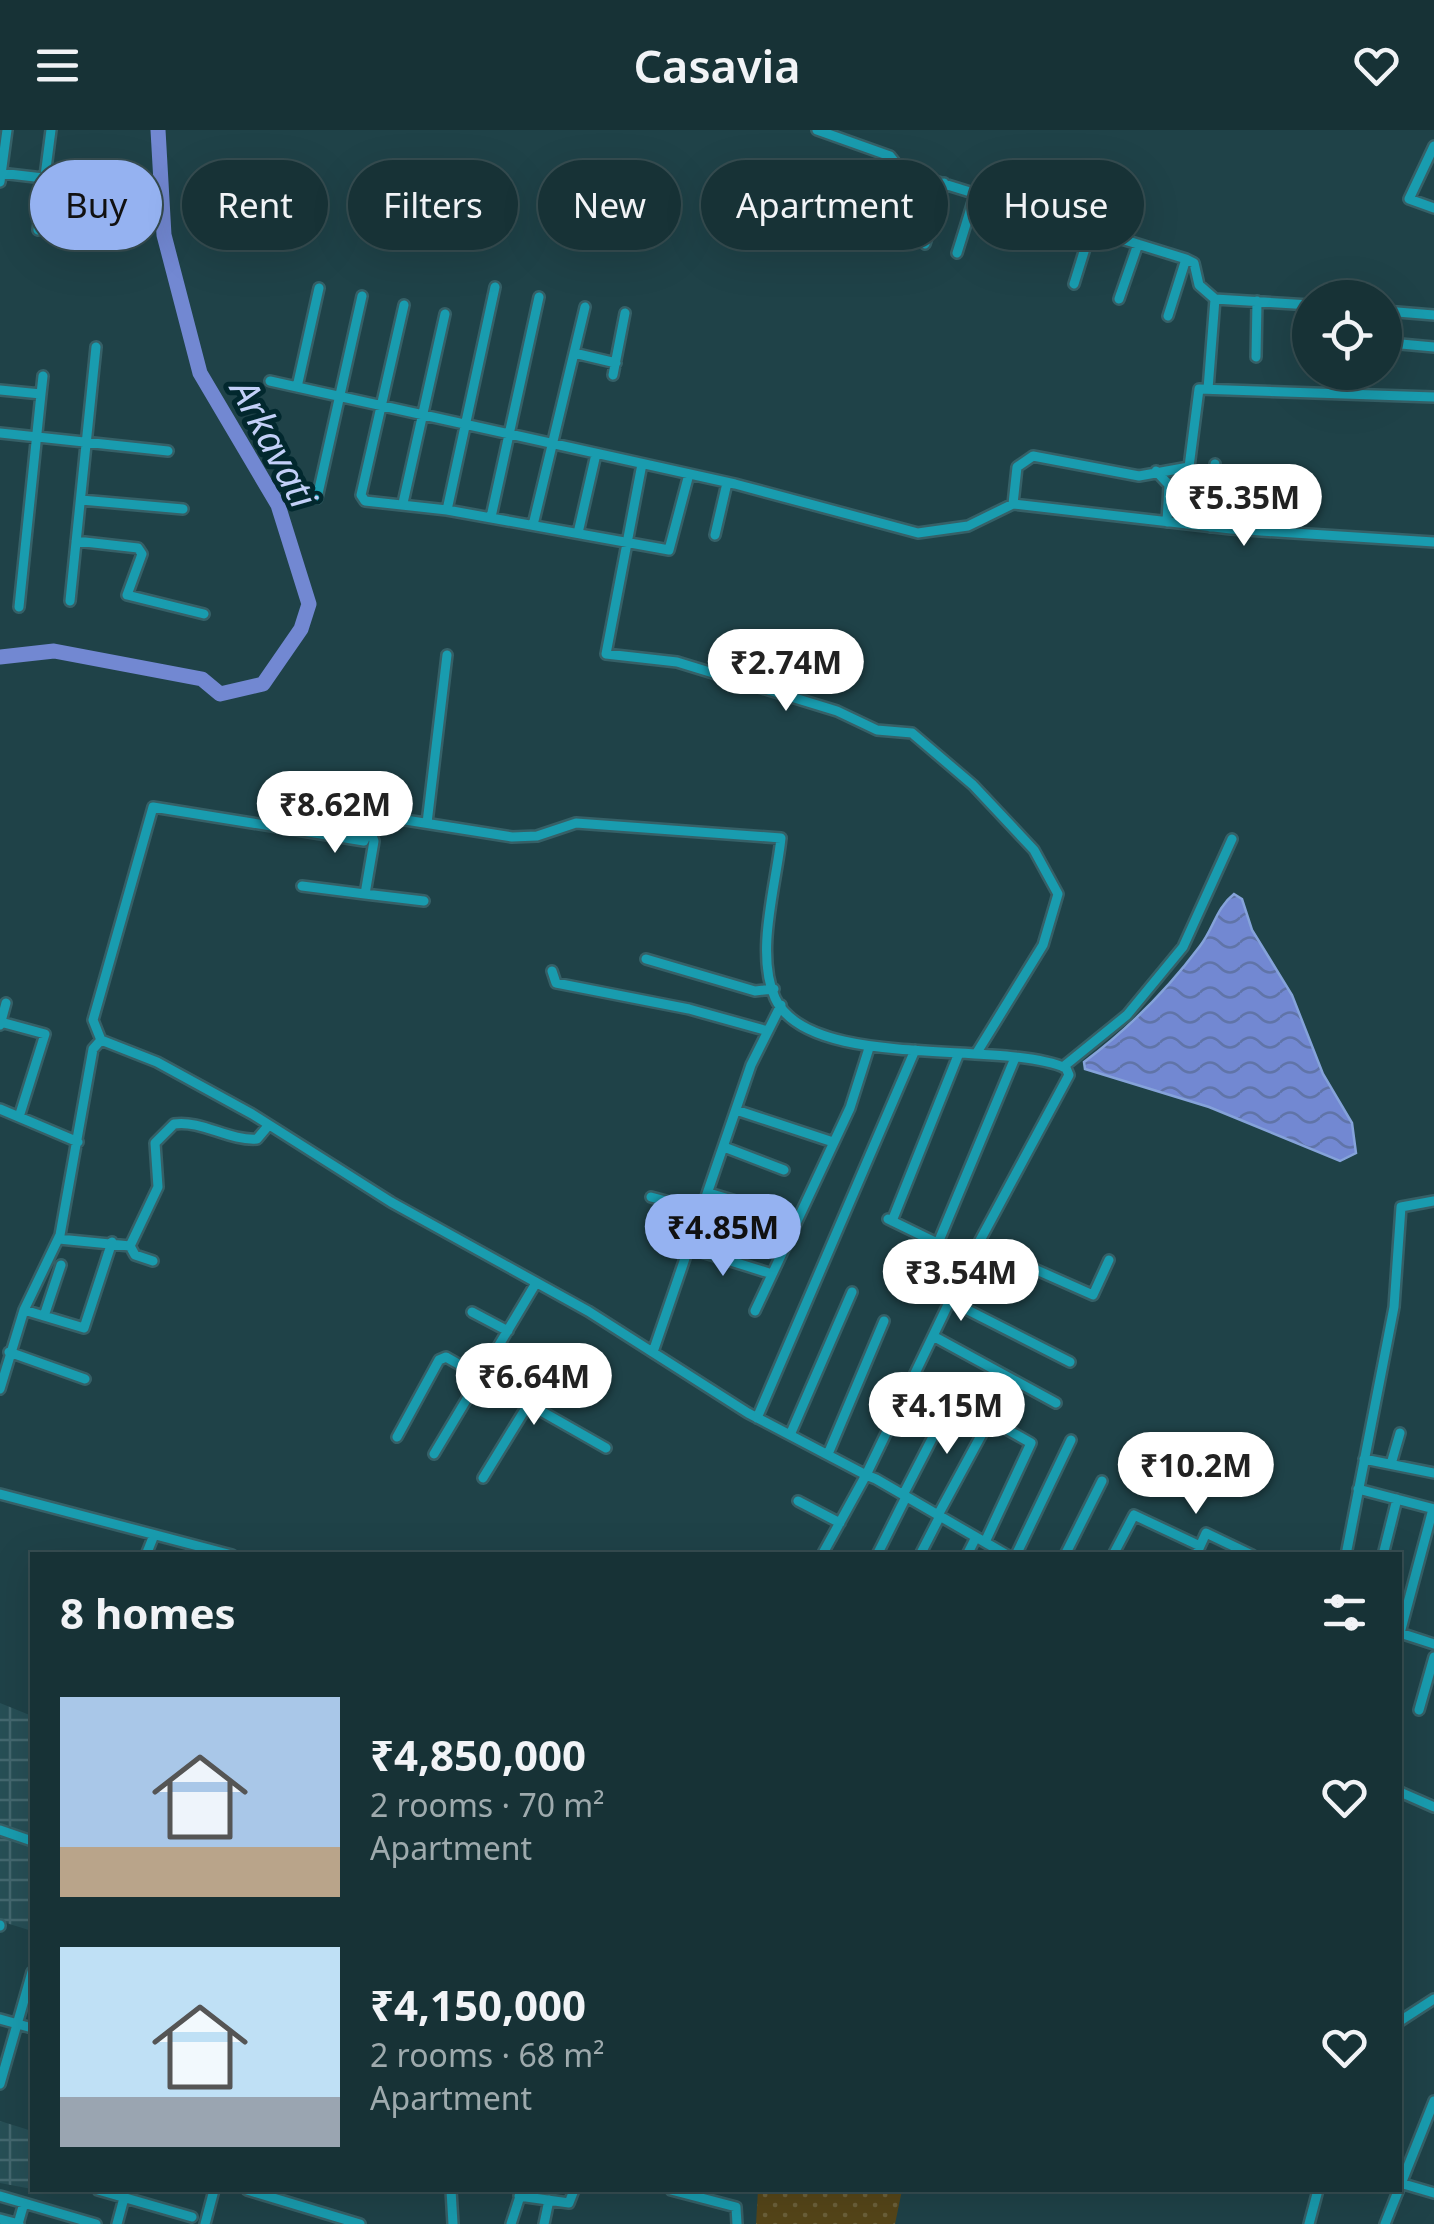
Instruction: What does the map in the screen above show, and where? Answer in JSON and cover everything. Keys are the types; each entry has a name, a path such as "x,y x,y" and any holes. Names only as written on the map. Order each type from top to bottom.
{"street":[{"path":"0,182 6,130"},
{"path":"46,160 51,130"},
{"path":"817,130 893,160"},
{"path":"1432,152 1409,199 1434,208"},
{"path":"1,173 30,177"},
{"path":"957,252 968,217"},
{"path":"1144,246 1194,263 1202,290 1216,299 1292,304"},
{"path":"1074,284 1085,250"},
{"path":"1119,299 1136,250"},
{"path":"1168,316 1186,259"},
{"path":"447,510 495,287"},
{"path":"297,387 319,288"},
{"path":"316,498 362,296"},
{"path":"491,517 539,298"},
{"path":"1208,388 1216,299"},
{"path":"1256,357 1257,301"},
{"path":"404,305 362,498 673,548 689,474"},
{"path":"533,525 585,307"},
{"path":"614,375 626,312"},
{"path":"1402,312 1434,315"},
{"path":"403,503 445,314"},
{"path":"1402,344 1434,347"},
{"path":"70,601 96,347"},
{"path":"574,353 616,364"},
{"path":"20,607 43,376"},
{"path":"270,381 728,483 918,533 968,526 1013,504 1210,527 1434,542"},
{"path":"1013,504 1018,467 1032,456 1139,476 1189,467 1196,391 1208,388 1434,397"},
{"path":"0,390 41,394"},
{"path":"0,434 88,446 168,451"},
{"path":"578,533 596,454"},
{"path":"642,464 624,542 606,654 676,662 821,706 877,730 912,733 973,785 1034,850 1058,894 1043,945 976,1054"},
{"path":"1210,527 1215,464"},
{"path":"1156,471 1169,485 1167,522"},
{"path":"715,535 728,483"},
{"path":"82,500 183,509"},
{"path":"76,541 138,548 142,554 127,595 204,614"},
{"path":"427,823 446,655"},
{"path":"1002,1552 866,1474 757,1418 536,1283 390,1202 158,1062 101,1040 92,1020 153,807 364,841 371,832 374,815 512,837 537,836 576,823 781,838 768,949 774,989 791,1018 818,1032 870,1048 1015,1058 1066,1071"},
{"path":"365,894 374,841 371,832"},
{"path":"824,1552 1066,1071 1127,1015 1183,947 1232,839"},
{"path":"302,886 424,901"},
{"path":"646,959 755,990 774,989"},
{"path":"552,971 556,984 690,1009 768,1030"},
{"path":"6,1002 0,1024 45,1034 19,1117"},
{"path":"652,1352 736,1110 781,1005"},
{"path":"0,1389 24,1310 59,1239 93,1049 101,1040"},
{"path":"755,1311 769,1273 850,1108 870,1048"},
{"path":"757,1418 915,1050"},
{"path":"959,1053 890,1220 970,1259"},
{"path":"938,1244 1015,1058"},
{"path":"0,1109 78,1142"},
{"path":"736,1110 833,1142"},
{"path":"130,1246 158,1187 156,1138 178,1122 248,1140 258,1139 268,1126"},
{"path":"724,1147 784,1170"},
{"path":"709,1193 795,1219"},
{"path":"651,1197 703,1211"},
{"path":"1347,1552 1394,1307 1401,1206 1434,1202"},
{"path":"59,1239 130,1246 135,1255 153,1262"},
{"path":"24,1310 84,1328 112,1242"},
{"path":"978,1244 1093,1294 1109,1260"},
{"path":"689,1248 769,1273"},
{"path":"44,1316 62,1266"},
{"path":"434,1454 536,1283"},
{"path":"790,1435 852,1292"},
{"path":"950,1300 1070,1362"},
{"path":"472,1312 508,1331"},
{"path":"828,1454 884,1321"},
{"path":"934,1336 1056,1403"},
{"path":"9,1352 85,1379"},
{"path":"397,1438 439,1360 453,1358 606,1448"},
{"path":"914,1377 1031,1443 980,1540 970,1552"},
{"path":"878,1552 953,1398"},
{"path":"483,1478 529,1403"},
{"path":"921,1552 990,1419"},
{"path":"1391,1464 1400,1433"},
{"path":"1017,1552 1072,1440"},
{"path":"1364,1459 1433,1470"},
{"path":"1066,1552 1102,1481"},
{"path":"1358,1489 1434,1509 1402,1626"},
{"path":"0,1494 154,1534 193,1550"},
{"path":"1384,1552 1396,1499"},
{"path":"798,1501 840,1523"},
{"path":"1115,1552 1134,1515 1198,1550 1206,1533 1244,1552"},
{"path":"147,1552 154,1534"},
{"path":"1402,1634 1434,1644"},
{"path":"1419,1710 1434,1656"},
{"path":"1402,1793 1434,1806"},
{"path":"0,1830 30,1840"},
{"path":"0,2084 30,1979"},
{"path":"1402,2020 1434,1999"},
{"path":"0,2019 30,2027"},
{"path":"1434,2101 1402,2184 1434,2192"},
{"path":"104,2192 192,2217"},
{"path":"206,2224 214,2192"},
{"path":"254,2192 360,2224"},
{"path":"451,2192 453,2224"},
{"path":"512,2224 520,2193 569,2203 573,2192"},
{"path":"678,2192 736,2208 737,2224"},
{"path":"1308,2224 1317,2192"},
{"path":"1386,2224 1399,2192"},
{"path":"0,2196 96,2224"},
{"path":"117,2224 124,2198"},
{"path":"544,2224 549,2200"},
{"path":"0,2219 19,2224 24,2203"}],"shaded area":[{"path":"0,1703 30,1715 30,1930 0,1921"},
{"path":"0,2121 30,2130 30,2189 0,2183"},
{"path":"758,2192 902,2192 895,2224 756,2224"}],"water":[{"path":"1234,894 1242,899 1252,930 1292,995 1323,1074 1352,1123 1356,1153 1340,1161 1209,1107 1085,1069 1084,1062 1174,978"}],"waterway":[{"name":"Arkavati","path":"0,657 54,651 202,679 220,694 263,684 301,629 309,604 278,505 200,373 164,235 158,130"}]}
